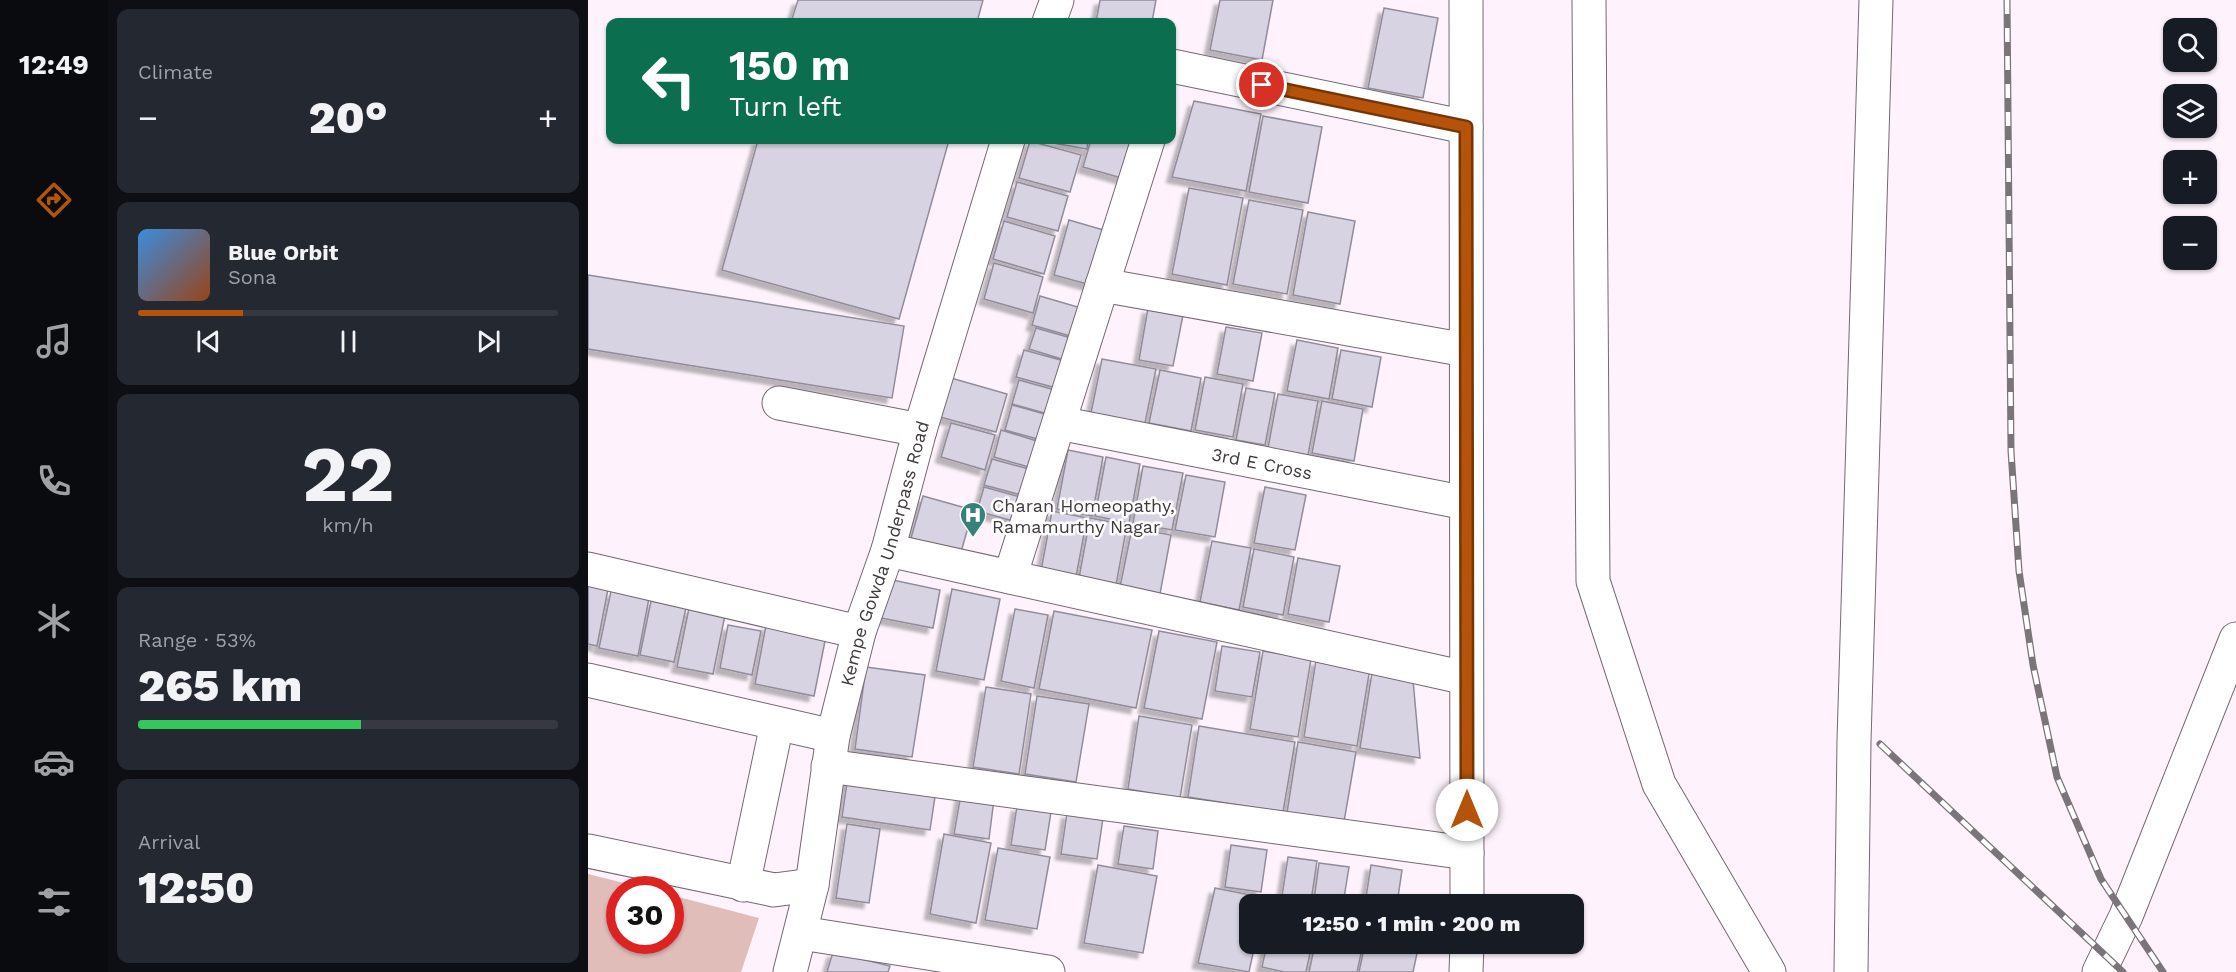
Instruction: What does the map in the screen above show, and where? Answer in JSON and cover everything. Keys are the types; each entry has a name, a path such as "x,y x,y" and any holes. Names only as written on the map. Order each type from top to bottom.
{"street":[{"path":"1050,18 1057,0"},
{"path":"1466,0 1467,894"},
{"path":"1589,0 1593,581 1659,784 1769,972"},
{"path":"1851,972 1854,741 1876,0"},
{"path":"1176,67 1466,127"},
{"name":"Kempe Gowda Underpass Road","path":"790,972 812,885 831,751 859,632 888,550 920,430 1007,144"},
{"path":"1010,578 1147,144"},
{"path":"1102,285 1466,350"},
{"path":"779,403 920,430"},
{"name":"3rd E Cross","path":"1059,423 1466,503"},
{"path":"888,550 1466,678"},
{"path":"588,569 859,632"},
{"path":"2099,972 2126,916 2236,639"},
{"path":"588,680 777,724 831,751 1467,853"},
{"path":"743,885 777,724"},
{"path":"588,851 774,890 812,885"},
{"path":"801,933 981,967 1048,972"},
{"path":"1466,972 1467,954"}],"shaded area":[{"path":"588,874 606,878 606,954 684,954 684,898 759,918 741,972 588,972"}],"building":[{"path":"798,0 983,0 978,18 792,18"},
{"path":"1100,0 1156,0 1153,18 1097,18"},
{"path":"1220,0 1273,0 1262,60 1210,50"},
{"path":"1384,8 1438,18 1423,98 1368,88"},
{"path":"1194,101 1261,114 1246,191 1172,177"},
{"path":"1263,116 1322,127 1308,203 1249,192"},
{"path":"757,144 948,144 899,319 722,270"},
{"path":"1029,144 1041,144 1081,155 1070,192 1019,178"},
{"path":"1059,144 1088,144 1087,149"},
{"path":"1090,144 1135,144 1125,179 1083,167"},
{"path":"1017,182 1068,196 1058,231 1007,217"},
{"path":"1189,188 1243,198 1227,285 1172,274"},
{"path":"1249,200 1303,210 1287,294 1233,284"},
{"path":"1308,212 1355,221 1340,304 1293,295"},
{"path":"1069,220 1107,231 1091,285 1054,275"},
{"path":"1004,221 1055,236 1044,274 993,259"},
{"path":"994,263 1043,277 1033,313 984,299"},
{"path":"588,275 904,326 892,398 588,349"},
{"path":"1040,296 1081,308 1074,337 1032,325"},
{"path":"1148,308 1183,315 1173,366 1139,360"},
{"path":"1226,327 1262,333 1253,381 1217,374"},
{"path":"1036,328 1071,338 1065,360 1029,349"},
{"path":"1297,340 1338,348 1329,399 1287,391"},
{"path":"1024,350 1064,361 1056,388 1016,377"},
{"path":"1341,350 1381,357 1372,407 1332,399"},
{"path":"1102,359 1156,369 1145,423 1091,413"},
{"path":"1160,370 1201,378 1191,431 1149,423"},
{"path":"1205,377 1243,384 1233,437 1195,430"},
{"path":"951,378 1007,394 996,432 940,417"},
{"path":"1019,380 1055,390 1048,414 1012,404"},
{"path":"1246,388 1275,393 1265,445 1236,440"},
{"path":"1278,394 1318,401 1308,455 1268,448"},
{"path":"1322,401 1363,409 1354,461 1312,453"},
{"path":"1012,405 1048,415 1041,440 1005,430"},
{"path":"951,423 995,435 985,470 941,457"},
{"path":"1001,430 1040,442 1032,468 994,457"},
{"path":"1068,450 1103,457 1092,516 1057,509"},
{"path":"1106,457 1140,464 1129,523 1095,516"},
{"path":"992,459 1032,470 1025,496 984,485"},
{"path":"1143,466 1183,473 1172,530 1133,523"},
{"path":"1186,475 1225,482 1215,537 1175,530"},
{"path":"984,487 1024,498 1017,522 977,511"},
{"path":"1265,487 1306,495 1295,550 1254,543"},
{"path":"923,496 973,510 961,552 911,538"},
{"path":"1052,511 1087,518 1076,577 1041,571"},
{"path":"1090,518 1127,525 1116,585 1079,578"},
{"path":"1132,528 1171,535 1160,594 1120,587"},
{"path":"1212,541 1251,548 1239,610 1200,602"},
{"path":"1254,549 1294,557 1283,615 1243,607"},
{"path":"1298,558 1340,566 1329,622 1288,614"},
{"path":"888,579 940,590 933,628 881,618"},
{"path":"588,585 608,589 597,646 588,644"},
{"path":"952,589 1000,599 984,680 936,671"},
{"path":"611,591 649,598 638,656 599,648"},
{"path":"651,601 686,608 674,662 640,655"},
{"path":"689,608 725,615 713,674 677,667"},
{"path":"1015,609 1048,615 1034,688 1001,681"},
{"path":"1054,611 1152,630 1136,708 1039,689"},
{"path":"728,625 761,631 752,675 720,668"},
{"path":"766,625 826,636 814,696 755,684"},
{"path":"1159,631 1217,642 1202,719 1144,708"},
{"path":"1222,646 1260,652 1252,697 1215,691"},
{"path":"1263,651 1311,659 1298,737 1250,729"},
{"path":"1316,660 1370,668 1357,746 1304,737"},
{"path":"866,667 925,675 912,757 855,749"},
{"path":"1372,673 1413,680 1420,758 1360,748"},
{"path":"986,687 1031,694 1019,774 973,767"},
{"path":"1037,696 1089,704 1076,782 1025,774"},
{"path":"1139,716 1192,725 1180,798 1128,789"},
{"path":"1199,726 1295,742 1283,812 1188,797"},
{"path":"1298,742 1356,752 1344,822 1287,813"},
{"path":"848,776 936,790 930,830 842,817"},
{"path":"961,794 994,799 989,839 954,834"},
{"path":"1017,806 1051,812 1045,850 1011,845"},
{"path":"1067,813 1103,818 1097,859 1061,854"},
{"path":"847,824 880,829 869,903 836,898"},
{"path":"1124,826 1158,831 1153,869 1118,864"},
{"path":"944,834 991,843 976,923 930,914"},
{"path":"1231,845 1267,850 1261,892 1225,887"},
{"path":"998,848 1050,857 1037,929 985,920"},
{"path":"1288,857 1317,861 1312,894 1282,894"},
{"path":"1319,863 1349,867 1345,894 1315,894"},
{"path":"1098,865 1157,876 1143,953 1084,943"},
{"path":"1371,865 1402,870 1398,894 1367,894"},
{"path":"1215,888 1245,894 1239,894 1239,954 1253,954 1249,972 1198,963"},
{"path":"833,952 890,966 888,972 827,972"},
{"path":"1265,954 1310,954 1306,972 1284,972 1262,967"},
{"path":"1313,954 1361,954 1357,972 1309,972"},
{"path":"1363,954 1417,954 1413,972 1359,972"}],"railway":[{"path":"2007,0 2011,451 2019,571 2033,665 2057,777 2101,879 2163,972"},
{"path":"1880,744 2123,972"}],"place":[{"name":"Charan Homeopathy, Ramamurthy Nagar","path":"973,538"}],"route":[{"path":"1262,85 1466,127 1467,810"}]}
